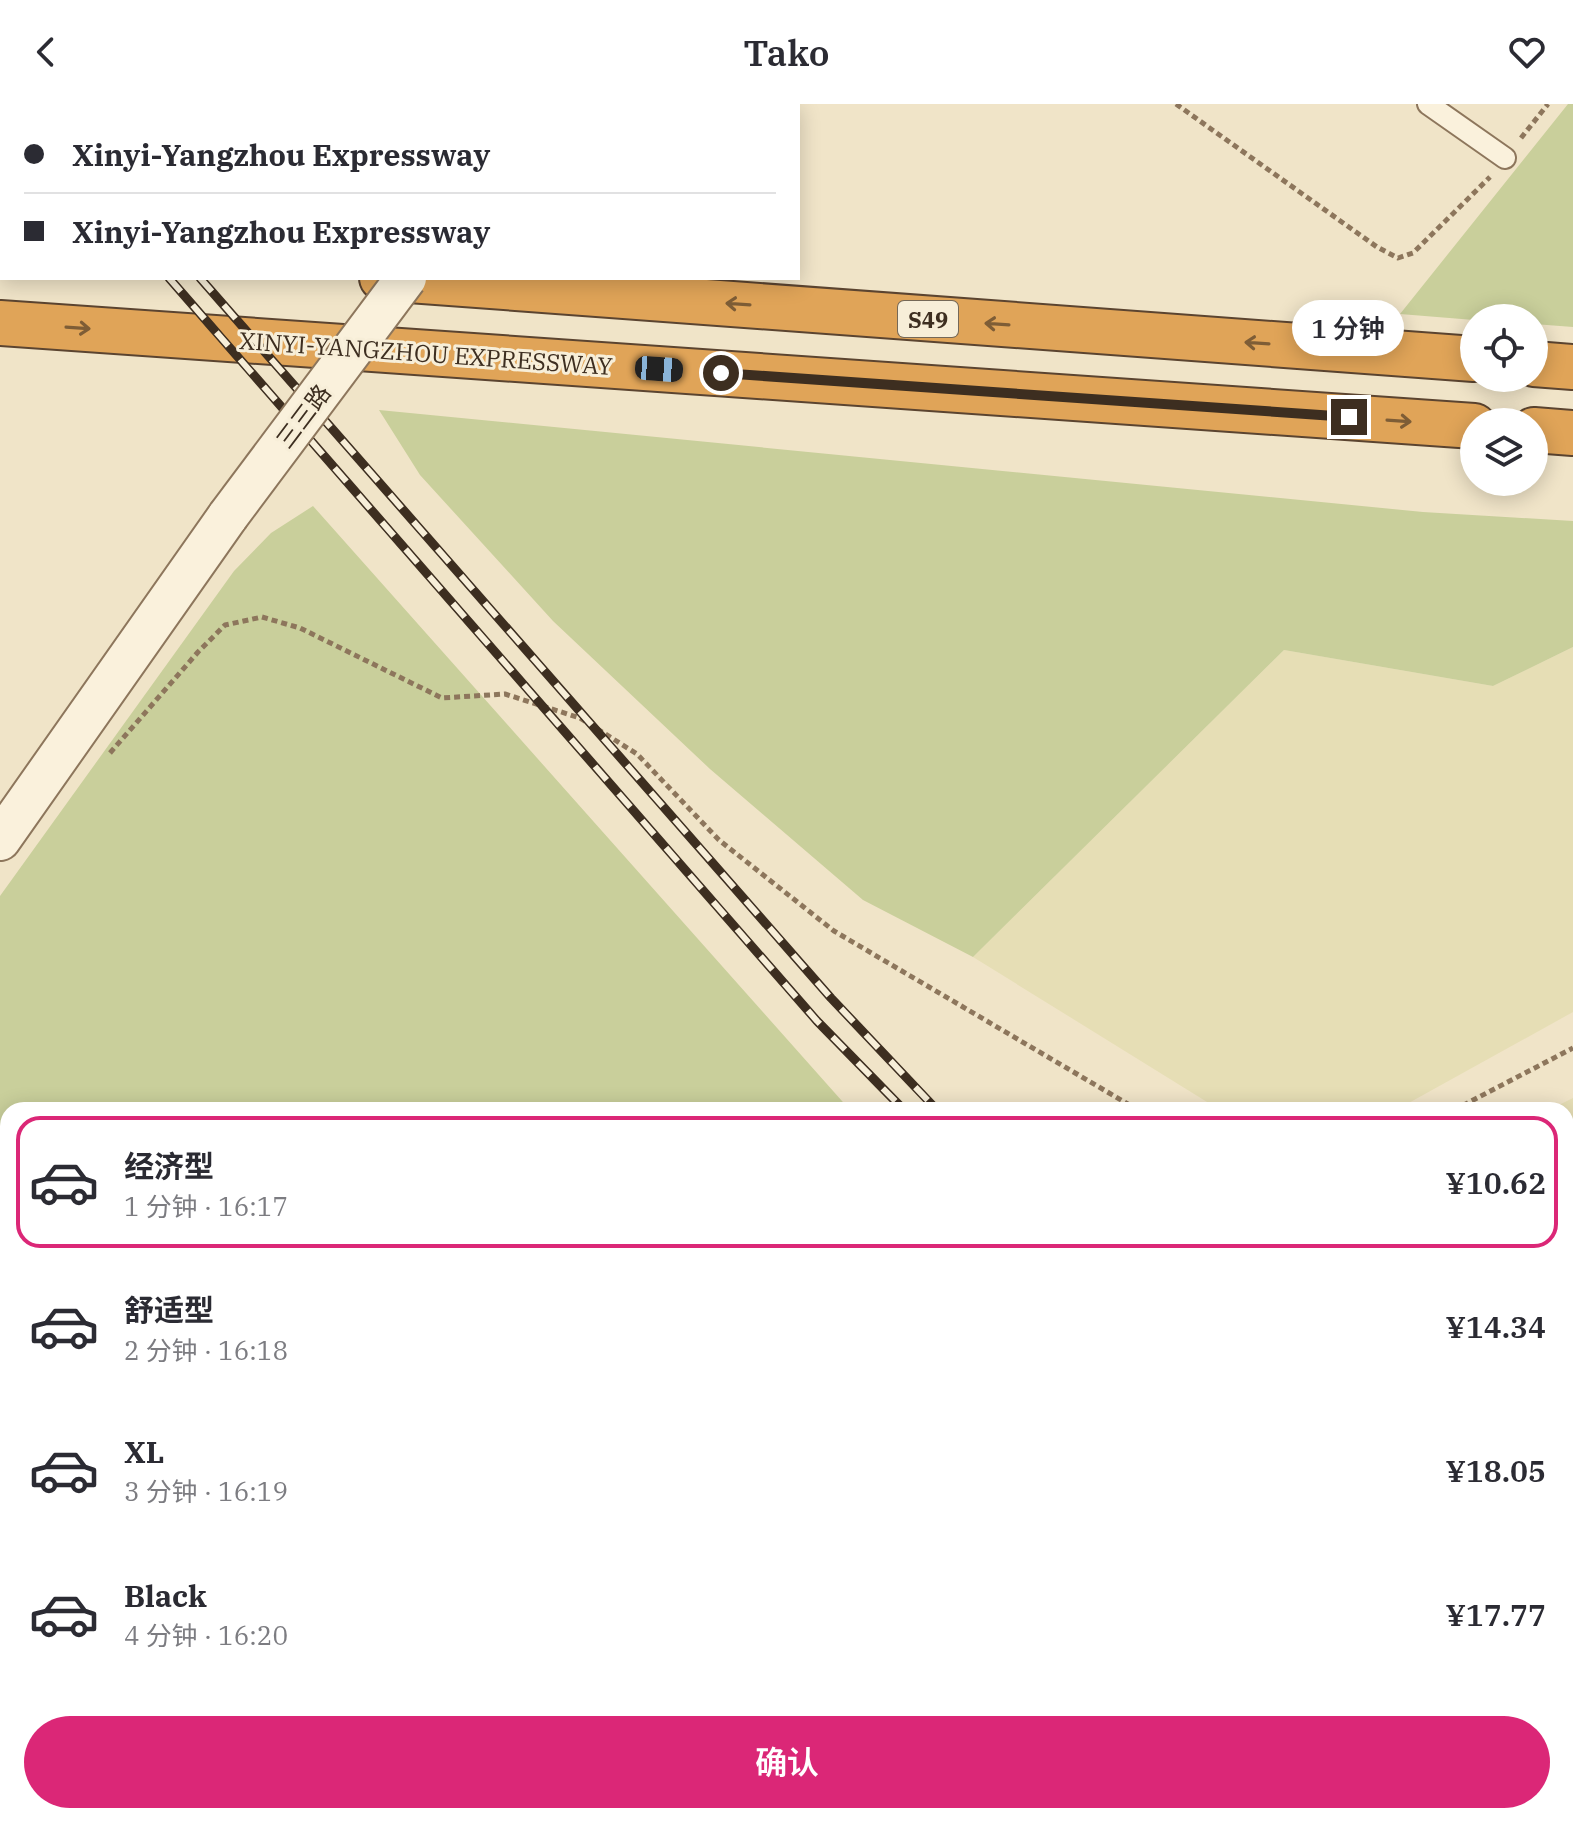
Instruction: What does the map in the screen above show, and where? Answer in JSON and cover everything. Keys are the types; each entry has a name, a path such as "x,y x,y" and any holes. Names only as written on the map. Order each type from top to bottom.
{"highway":[{"name":"S49","path":"409,280 1460,358"},
{"name":"XINYI-YANGZHOU EXPRESSWAY","path":"0,323 1460,425"},
{"path":"1548,365 1573,367"},
{"path":"1548,431 1573,433"}],"street":[{"name":"三三路","path":"0,840 228,516 405,280"}],"lane":[{"path":"1428,104 1505,158"}],"path":[{"path":"1176,104 1377,247 1398,258 1413,253 1505,158 1548,104"},
{"path":"104,760 225,625 262,617 300,628 442,698 505,694 580,718 637,754 719,840 834,931 1124,1102"},
{"path":"1469,1102 1573,1048"}],"shaded area":[{"path":"1573,647 1573,1012 1410,1102 1207,1102 973,957 1284,650 1493,686"}],"green space":[{"path":"1568,104 1573,104 1573,327 1548,325 1548,304 1460,304 1460,319 1400,314"},
{"path":"379,410 1423,512 1573,521 1573,647 1493,686 1284,650 973,957 863,900 710,769 553,621 420,475"},
{"path":"313,506 843,1102 0,1102 0,896 234,571 271,533"}],"railway":[{"path":"171,280 817,1021 896,1102"},
{"path":"202,280 831,998 929,1102"}],"route":[{"path":"721,373 1349,417"}]}
